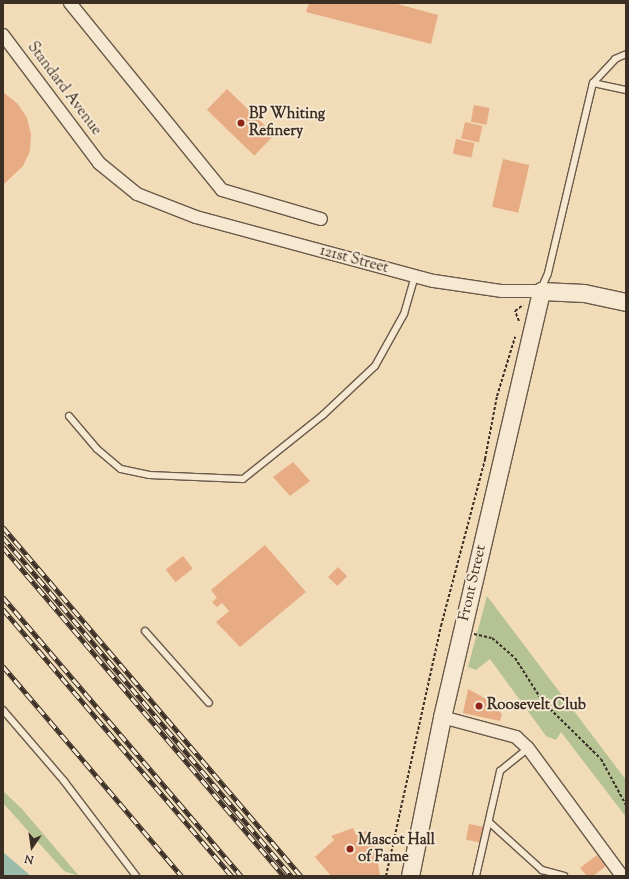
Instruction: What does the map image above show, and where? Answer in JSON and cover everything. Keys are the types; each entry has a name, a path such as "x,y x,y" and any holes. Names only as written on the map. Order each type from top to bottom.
{"street":[{"path":"70,3 222,190 321,219"},
{"name":"Standard Avenue","path":"3,35 99,163"},
{"name":"121st Street","path":"99,163 137,194 196,217 415,276 502,291 584,293 626,302"},
{"name":"Front Street","path":"410,876 442,717 541,291"},
{"path":"442,717 509,734 528,748 622,876"}],"lane":[{"path":"541,291 548,273 593,83 615,59 626,54"},
{"path":"593,83 626,90"},
{"path":"69,416 98,449 121,469 149,475 242,479 323,415 375,366 404,314 415,276"},
{"path":"145,631 209,703"},
{"path":"3,710 64,781 136,876"},
{"path":"476,876 500,771 528,748"},
{"path":"489,822 542,870 564,876"}],"path":[{"path":"518,328 520,320 515,311 525,304"},
{"path":"386,876 441,626 485,459 497,396 516,336"},
{"path":"475,634 492,638 515,658 543,702 601,759 626,805"}],"shaded area":[{"path":"487,596 626,780 626,817 561,732 556,740 546,736 490,659 476,670 468,667"},
{"path":"3,791 22,809 79,876 64,871 3,803"},
{"path":"3,852 31,876 3,876"}],"building":[{"path":"309,3 394,3 438,15 431,44 306,12"},
{"name":"BP Whiting Refinery","path":"227,89 274,135 254,156 207,110"},
{"path":"3,92 18,104 27,118 31,134 30,151 23,166 3,185"},
{"path":"474,105 490,108 486,125 471,122"},
{"path":"465,122 483,126 479,143 461,139"},
{"path":"456,139 475,143 471,158 453,154"},
{"path":"503,159 529,165 518,213 492,207"},
{"path":"293,462 310,481 290,496 273,477"},
{"path":"265,545 306,592 240,647 216,622 229,611 222,603 217,607 212,602 217,598 211,590"},
{"path":"183,556 193,569 176,582 166,570"},
{"path":"338,567 347,576 337,586 328,577"},
{"name":"Roosevelt Club","path":"468,689 488,700 502,714 500,721 463,713"},
{"path":"469,824 485,827 482,843 466,840"},
{"name":"Mascot Hall of Fame","path":"353,828 356,835 372,829 380,875 331,876 315,857 334,840 331,836"},
{"path":"597,855 606,866 593,876 587,876 580,868"}],"railway":[{"path":"3,527 301,876"},
{"path":"3,537 292,876"},
{"path":"3,547 284,876"},
{"path":"3,597 241,876"},
{"path":"3,609 232,876"},
{"path":"3,666 182,876"}],"place":[{"name":"BP Whiting Refinery","path":"241,123"},
{"name":"Roosevelt Club","path":"479,706"},
{"name":"Mascot Hall of Fame","path":"350,849"}]}
